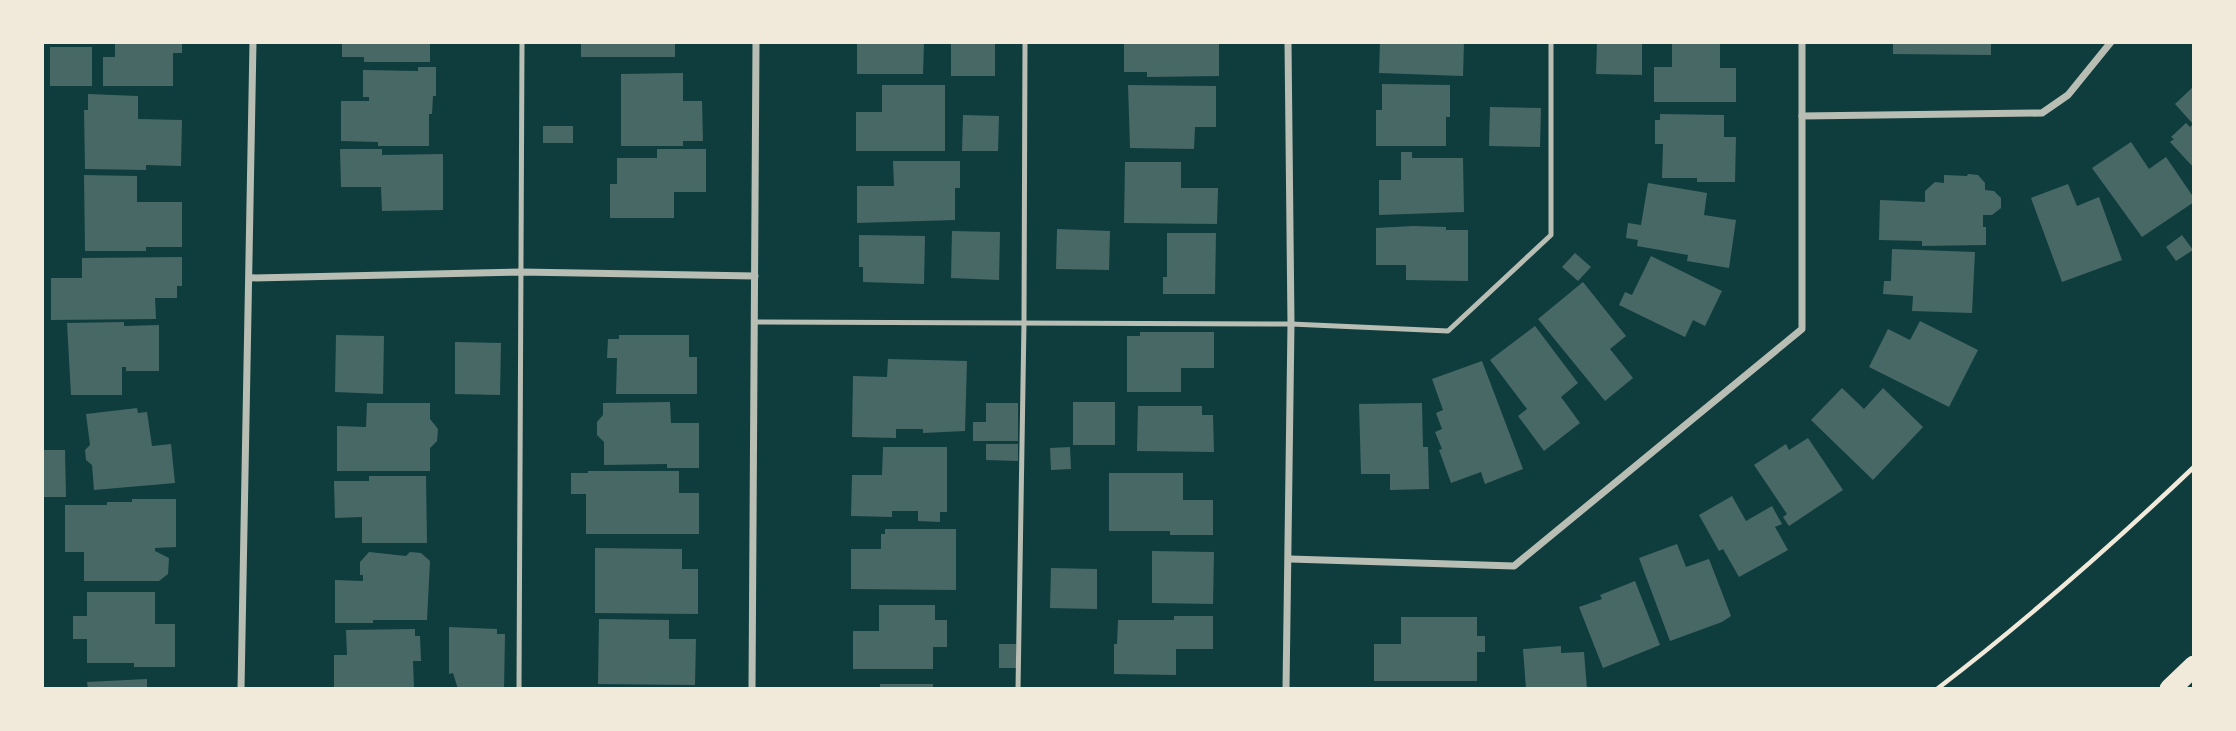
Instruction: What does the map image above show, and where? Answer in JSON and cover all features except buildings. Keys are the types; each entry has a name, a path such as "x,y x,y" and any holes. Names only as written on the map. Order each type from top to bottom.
{"highway":[{"path":"2170,689 2194,666"}],"street":[{"path":"241,689 253,42"},
{"path":"752,689 756,42"},
{"path":"1286,689 1290,559 1291,324 1288,42"},
{"path":"1290,559 1514,566 1802,329 1802,42"},
{"path":"1802,116 2042,113 2068,95 2111,42"},
{"path":"250,278 521,272 755,276"}],"lane":[{"path":"519,689 522,42"},
{"path":"1018,689 1025,42"},
{"path":"754,322 1291,324 1448,331 1551,235 1551,42"}],"path":[{"path":"1937,689 1987,651 2104,552 2194,467"}]}
